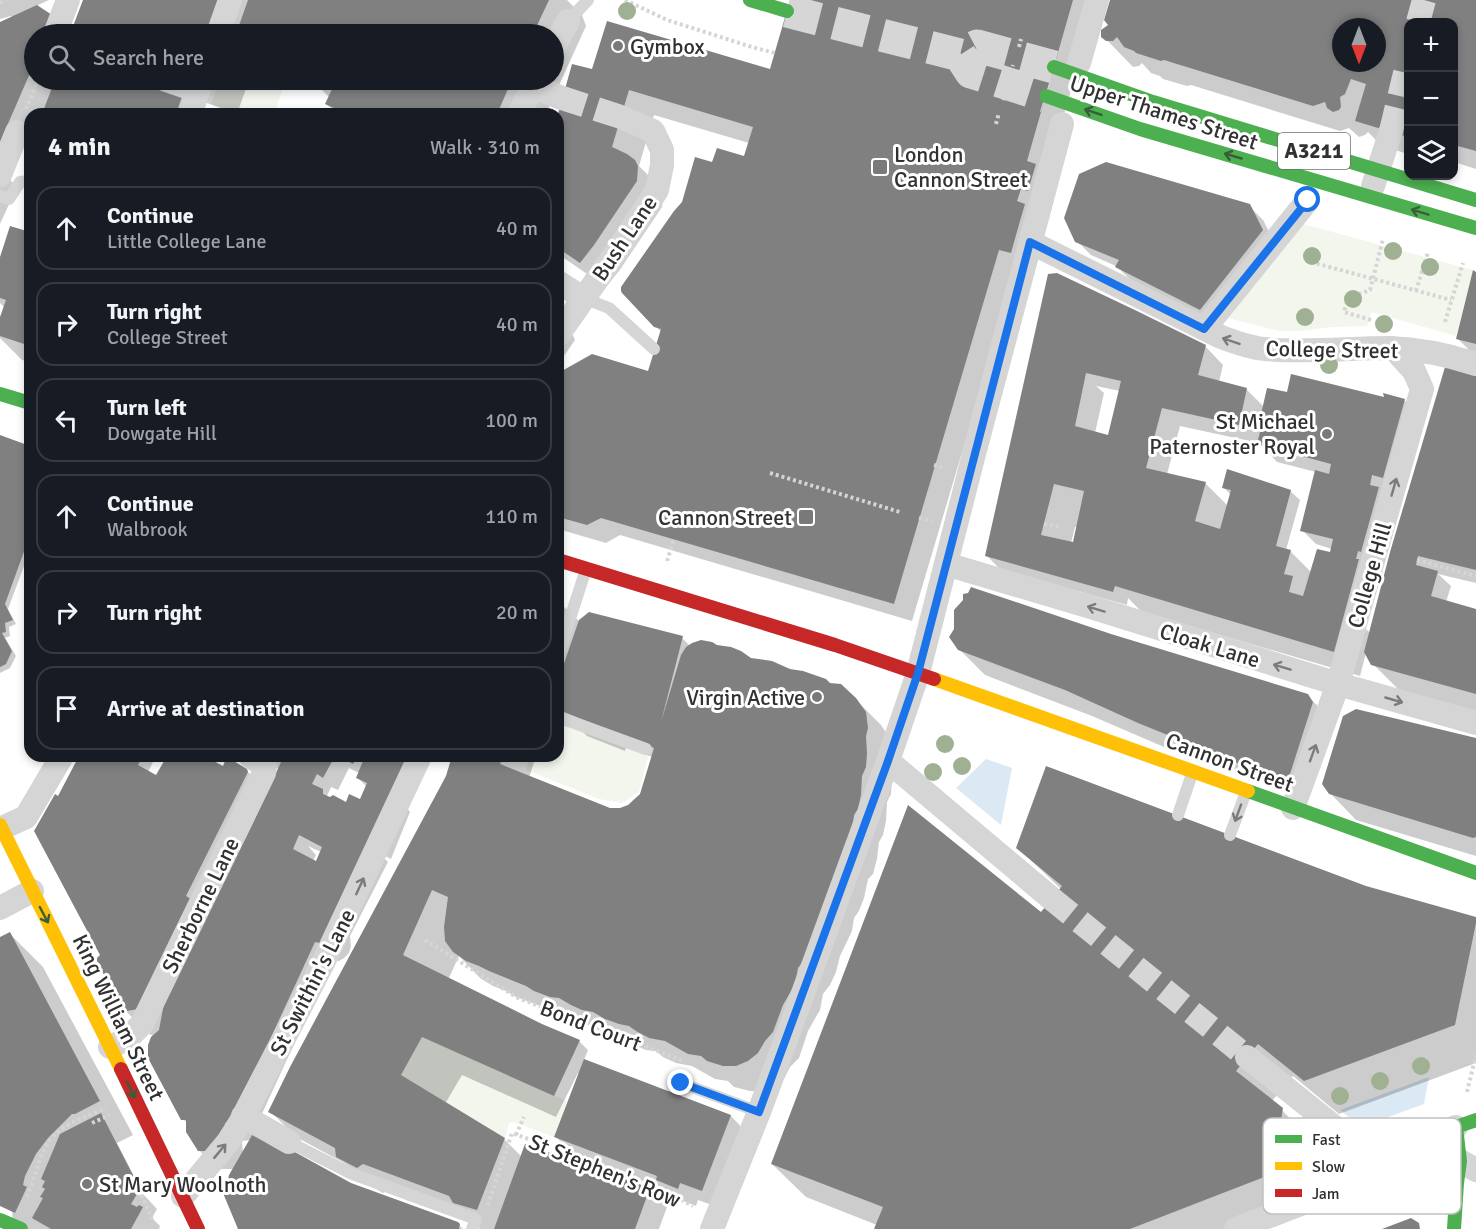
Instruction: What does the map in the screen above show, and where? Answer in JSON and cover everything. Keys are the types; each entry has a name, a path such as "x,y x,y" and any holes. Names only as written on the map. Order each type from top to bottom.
{"street":[{"path":"59,24 68,0"},
{"path":"222,24 230,0"},
{"path":"1079,63 1097,0"},
{"path":"564,28 568,21"},
{"name":"Upper Thames Street","path":"1054,67 1153,102 1476,200"},
{"path":"192,108 198,90"},
{"path":"522,108 531,90"},
{"path":"545,90 562,98"},
{"name":"Upper Thames Street","path":"1046,96 1140,129 1476,228"},
{"name":"Bush Lane","path":"564,326 657,190 662,165 662,150 653,131 621,117"},
{"path":"706,1220 759,1112 918,673 1062,124"},
{"path":"1370,196 1391,131"},
{"path":"0,175 17,132"},
{"path":"1204,329 1308,200"},
{"name":"College Street","path":"1030,242 1204,329 1240,344 1264,349 1393,348 1443,354 1476,364"},
{"path":"564,286 583,298"},
{"name":"College Hill","path":"1293,808 1338,684 1422,389 1414,370 1393,348"},
{"path":"0,394 24,402"},
{"name":"Cannon Street","path":"564,562 836,645 1476,873"},
{"name":"Cloak Lane","path":"946,564 1338,684 1476,723"},
{"path":"888,761 1052,899"},
{"path":"1,827 26,817 58,762"},
{"name":"Sherborne Lane","path":"110,1047 127,1039 142,1024 259,782 265,766 259,762"},
{"name":"St Swithin's Lane","path":"183,1196 228,1142 240,1123 323,963 417,762"},
{"name":"King William Street","path":"1,827 198,1229"},
{"path":"0,908 32,891"},
{"path":"1247,1057 1323,1118"},
{"path":"243,1116 289,1142"},
{"path":"1461,1201 1471,1162 1466,1124"},
{"path":"1236,1229 1275,1214"},
{"path":"1454,1229 1458,1214"},
{"path":"0,1220 18,1227"}],"lane":[{"path":"568,21 588,0"},
{"path":"0,196 9,199 20,182 24,182"},
{"path":"583,298 609,308 654,350"},
{"path":"564,637 586,568"},
{"path":"564,719 646,749"},
{"path":"1178,815 1193,771"},
{"path":"1230,835 1246,790"},
{"path":"681,1083 759,1112"},
{"path":"289,1142 350,1173 476,1219 472,1229"}],"path":[{"path":"0,3 6,0"},
{"path":"625,0 667,20 775,53"},
{"path":"1019,47 1021,39"},
{"path":"1011,72 1013,65"},
{"path":"1003,100 1006,92"},
{"path":"996,124 999,113"},
{"path":"1367,319 1344,312 1348,298 1370,290 1383,239"},
{"path":"1416,291 1428,252"},
{"path":"1311,262 1451,300"},
{"path":"1445,322 1463,263"},
{"path":"770,473 900,512"},
{"path":"1044,524 1060,527"},
{"path":"666,564 674,539"},
{"path":"1417,560 1476,576"},
{"name":"Bond Court","path":"425,940 518,998 691,1063"},
{"path":"18,1227 45,1147 55,1135 71,1124 107,1108"},
{"path":"516,1135 524,1117"},
{"path":"92,1124 104,1118"},
{"name":"St Stephen's Row","path":"486,1213 512,1133 651,1184 706,1220"},
{"path":"143,1200 152,1219"}],"shaded area":[{"path":"216,90 282,90 276,108 222,108 211,104"},
{"path":"1303,224 1473,270 1456,336 1372,312 1367,326 1299,331 1279,331 1224,317"},
{"path":"564,724 649,754 639,792 622,803 599,799 526,770 528,762 564,762"},
{"path":"986,759 1012,768 1001,825 956,788"},
{"path":"422,1037 567,1101 554,1137 514,1122 509,1123 505,1138 401,1075"},
{"path":"1429,1077 1424,1104 1386,1118 1350,1118 1340,1110"}],"building":[{"path":"83,0 223,0 215,24 74,24"},
{"path":"248,0 549,0 538,24 240,24"},
{"path":"790,0 1073,0 1027,161 1036,164 1028,191 1021,189 1017,201 1025,204 1011,253 999,250 894,604 601,518 587,525 564,519 564,370 592,354 648,371 661,329 654,327 622,293 621,287 682,202 695,157 712,162 717,148 744,156 753,127 629,90 612,147 635,160 638,166 637,181 580,263 564,252 564,108 560,108 572,64 592,69 607,21 770,69"},
{"path":"1110,0 1476,0 1476,151 1458,146 1458,18 1404,18 1404,136 1355,121 1366,84 1351,79 1345,94 1340,97 1341,107 1333,112 1327,108 1325,102 1313,106 1136,53 1124,47 1117,37 1113,41 1106,41 1101,37 1101,30 1108,25 1104,20"},
{"path":"37,5 55,17 52,24 24,24 24,87 0,142 0,22"},
{"path":"51,90 184,91 178,108 44,108"},
{"path":"332,90 508,90 500,108 334,108 325,104"},
{"path":"1106,162 1250,204 1263,230 1200,310 1115,267 1119,260 1075,242 1064,218 1079,174"},
{"path":"10,226 24,230 24,344 0,336 0,317 6,300 0,298 0,257"},
{"path":"1473,270 1476,272 1476,344 1456,339"},
{"path":"1057,273 1206,345 1198,375 1247,388 1239,425 1162,408 1146,468 1206,482 1195,521 1220,529 1231,490 1222,488 1227,469 1291,490 1276,546 1291,550 1284,574 1293,576 1289,592 1303,596 1317,549 1330,552 1333,539 1300,531 1315,470 1329,474 1331,464 1257,444 1267,388 1287,392 1291,374 1384,397 1383,393 1405,399 1383,478 1372,475 1370,485 1379,487 1361,552 1358,551 1356,559 1359,559 1334,652 1115,586 1113,592 985,556 1048,274","holes":["1086,373 1121,381 1108,435 1075,426","1054,484 1084,491 1073,542 1041,535"]},
{"path":"1445,367 1476,376 1476,570 1418,556 1416,565 1438,571 1431,596 1476,609 1476,694 1371,665 1364,652 1390,552"},
{"path":"0,435 24,444 24,552 5,604 13,620 5,623 6,632 2,633 12,651 6,664 0,667"},
{"path":"971,587 1111,634 1308,694 1313,702 1290,774 1279,780 1138,723 1065,690 958,650 949,637 954,629 954,610 963,600 963,594 968,593"},
{"path":"589,612 683,636 661,722 681,655 686,647 701,640 731,647 751,658 772,661 790,669 803,671 826,679 830,683 841,684 856,698 866,712 868,728 866,767 862,776 861,795 854,815 852,833 805,959 798,968 795,984 783,1005 773,1032 758,1053 748,1061 736,1066 723,1066 707,1061 701,1056 688,1054 665,1041 649,1038 629,1026 582,1010 559,998 534,991 466,961 453,952 445,941 444,927 448,897 432,890 403,955 542,1024 580,1040 554,1096 422,1037 401,1075 505,1138 477,1210 453,1203 449,1196 363,1164 357,1168 336,1157 335,1148 268,1112 446,776 450,762 501,762 500,764 610,808 628,805 640,794 654,748 564,712 564,664 579,620"},
{"path":"1356,709 1476,738 1476,837 1473,838 1329,794 1322,784 1343,716"},
{"path":"76,762 140,762 138,765 156,775 164,762 215,762 223,766 225,762 235,762 247,769 248,772 186,896 191,899 138,1009 127,1011 120,1007 96,959 100,955 34,831 55,794 58,796"},
{"path":"281,762 332,762 323,778 317,774 312,784 323,789 323,794 330,797 333,795 346,802 349,794 360,799 367,783 356,778 363,762 412,762 320,943 315,942 232,1122 225,1123 225,1134 216,1151 198,1151 186,1132 186,1120 181,1120 148,1058 148,1045 151,1037 159,1030 165,998","holes":["299,835 322,847 316,861 293,849"]},
{"path":"1046,766 1366,886 1476,917 1455,1025 1304,1081 1258,1044 1236,1071 1283,1108 1281,1118 1263,1118 1263,1177 1130,1229 874,1229 883,1207 771,1164 908,805 1041,912 1062,886 1016,848"},
{"path":"10,932 100,1101 72,1114 48,1138 36,1154 25,1176 23,1185 27,1187 15,1213 0,1206 0,937"},
{"path":"584,1059 731,1115 702,1191 680,1183 678,1189 656,1180 657,1176 554,1137"},
{"name":"St Mary Woolnoth","path":"101,1113 140,1189 131,1204 143,1207 131,1229 51,1229 32,1218 43,1198 40,1197 45,1189 42,1187 45,1181 41,1179 60,1134"},
{"path":"255,1130 351,1183 458,1222 459,1229 238,1229 223,1193 229,1175"},
{"path":"525,1144 650,1188 635,1229 494,1229"},
{"path":"1411,1218 1419,1223 1420,1229 1382,1229"}],"tunnel":[{"path":"1419,18 1424,0"},
{"path":"787,11 960,55 977,46 1054,67"},
{"path":"960,55 971,72 1046,96"},
{"path":"1391,131 1405,72"},
{"path":"562,98 621,117"},
{"path":"1052,899 1247,1057"}],"traffic: fast":[{"path":"750,0 787,11"},
{"path":"1054,67 1153,102 1476,200"},
{"path":"1046,96 1140,129 1476,228"},
{"path":"0,394 24,401"},
{"path":"1248,791 1476,873"},
{"path":"1461,1125 1476,1120"},
{"path":"1454,1229 1455,1214"},
{"path":"0,1220 21,1229"}],"traffic: slow":[{"path":"934,679 1248,791"},
{"path":"0,825 121,1069"}],"traffic: jam":[{"path":"564,562 835,645 934,679"},
{"path":"121,1069 198,1229"}],"place":[{"name":"Gymbox","path":"618,46"},
{"name":"London Cannon Street","path":"880,167"},
{"name":"St Michael Paternoster Royal","path":"1327,434"},
{"name":"Cannon Street","path":"806,517"},
{"name":"Virgin Active","path":"817,697"},
{"name":"St Mary Woolnoth","path":"87,1184"}],"route":[{"path":"681,1083 759,1112 918,673 1030,242 1204,329 1308,200"}]}
